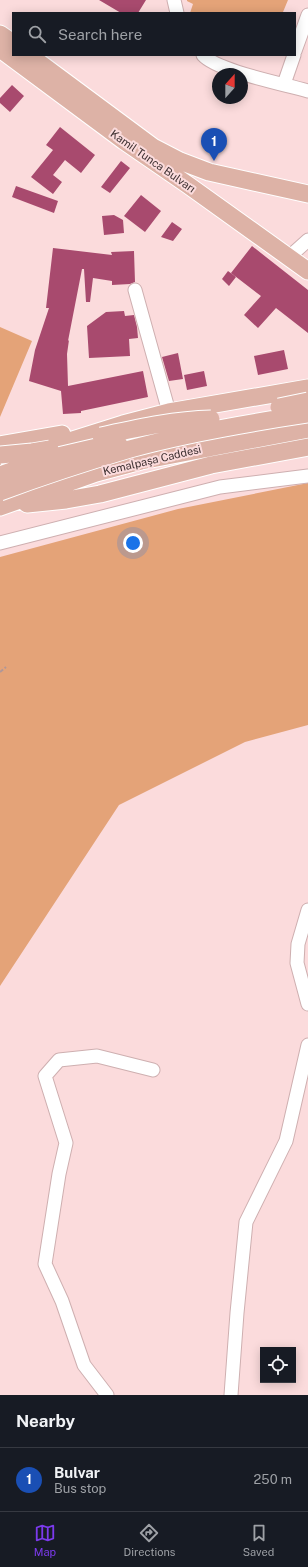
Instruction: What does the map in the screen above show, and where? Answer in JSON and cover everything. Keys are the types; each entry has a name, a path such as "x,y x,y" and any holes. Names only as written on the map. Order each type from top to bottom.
{"main road":[{"path":"0,34 12,42"},
{"name":"Kamil Tunca Bulvarı","path":"0,49 124,141 308,271"},
{"name":"Kamil Tunca Bulvarı","path":"30,56 152,147 180,161 209,172 308,194"},
{"path":"0,463 123,424 168,412 308,388"},
{"path":"0,475 45,459 211,419 308,401"},
{"path":"188,408 201,414 208,424 208,437 205,443 194,450"},
{"path":"0,502 76,466 160,442 247,423 308,414"},
{"path":"0,455 41,451 164,422 211,419"},
{"path":"0,445 123,424"},
{"name":"Kemalpaşa Caddesi","path":"0,502 117,467 194,450 308,429"},
{"path":"0,502 66,500 131,487 211,465 308,447"}],"street":[{"path":"174,0 176,12"},
{"path":"296,49 308,15"},
{"path":"204,56 208,61 234,71 308,90"},
{"path":"284,84 294,56"},
{"path":"289,257 308,241"},
{"path":"136,290 168,412"},
{"path":"0,543 220,487 308,476"},
{"path":"308,910 298,944 297,963 308,1004"},
{"path":"231,1395 246,1222 286,1141 308,1045"},
{"path":"107,1395 84,1365 62,1301 45,1264 59,1174 66,1143 45,1076 59,1060 97,1056 153,1070"}],"path":[{"path":"0,672 6,667"}],"shaded area":[{"path":"288,0 283,12 190,12 193,4 187,1"},
{"path":"0,327 32,341 0,417"},
{"path":"308,483 308,725 245,742 119,805 0,986 0,557 178,509"}],"building":[{"path":"99,0 146,0 139,12 119,12"},
{"path":"12,85 24,96 10,112 0,103 0,98"},
{"path":"60,127 95,155 81,173 65,160 53,175 62,182 53,194 31,177 53,150 46,145"},
{"path":"121,161 130,168 110,193 101,187"},
{"path":"16,186 58,201 54,213 12,197"},
{"path":"141,195 161,211 145,232 124,216"},
{"path":"114,215 123,220 124,233 104,235 102,216"},
{"path":"172,222 182,229 173,241 161,237"},
{"path":"252,246 308,290 308,333 276,308 258,328 244,315 261,296 231,273"},
{"path":"53,248 112,255 111,252 134,251 135,282 130,284 112,285 112,281 93,278 90,302 86,302 84,269 82,269 68,341 69,340 67,354 68,386 143,371 148,397 81,411 81,413 63,414 61,391 29,381 35,350 49,308 46,308"},
{"path":"228,271 236,277 229,286 222,279"},
{"path":"124,311 125,316 134,315 137,327 138,338 129,339 130,356 89,358 87,326 106,312"},
{"path":"284,350 288,369 258,375 254,356"},
{"path":"178,353 183,379 169,381 162,357"},
{"path":"204,371 207,386 187,390 184,375"}],"place":[{"name":"Bulvar","path":"214,161"}]}
